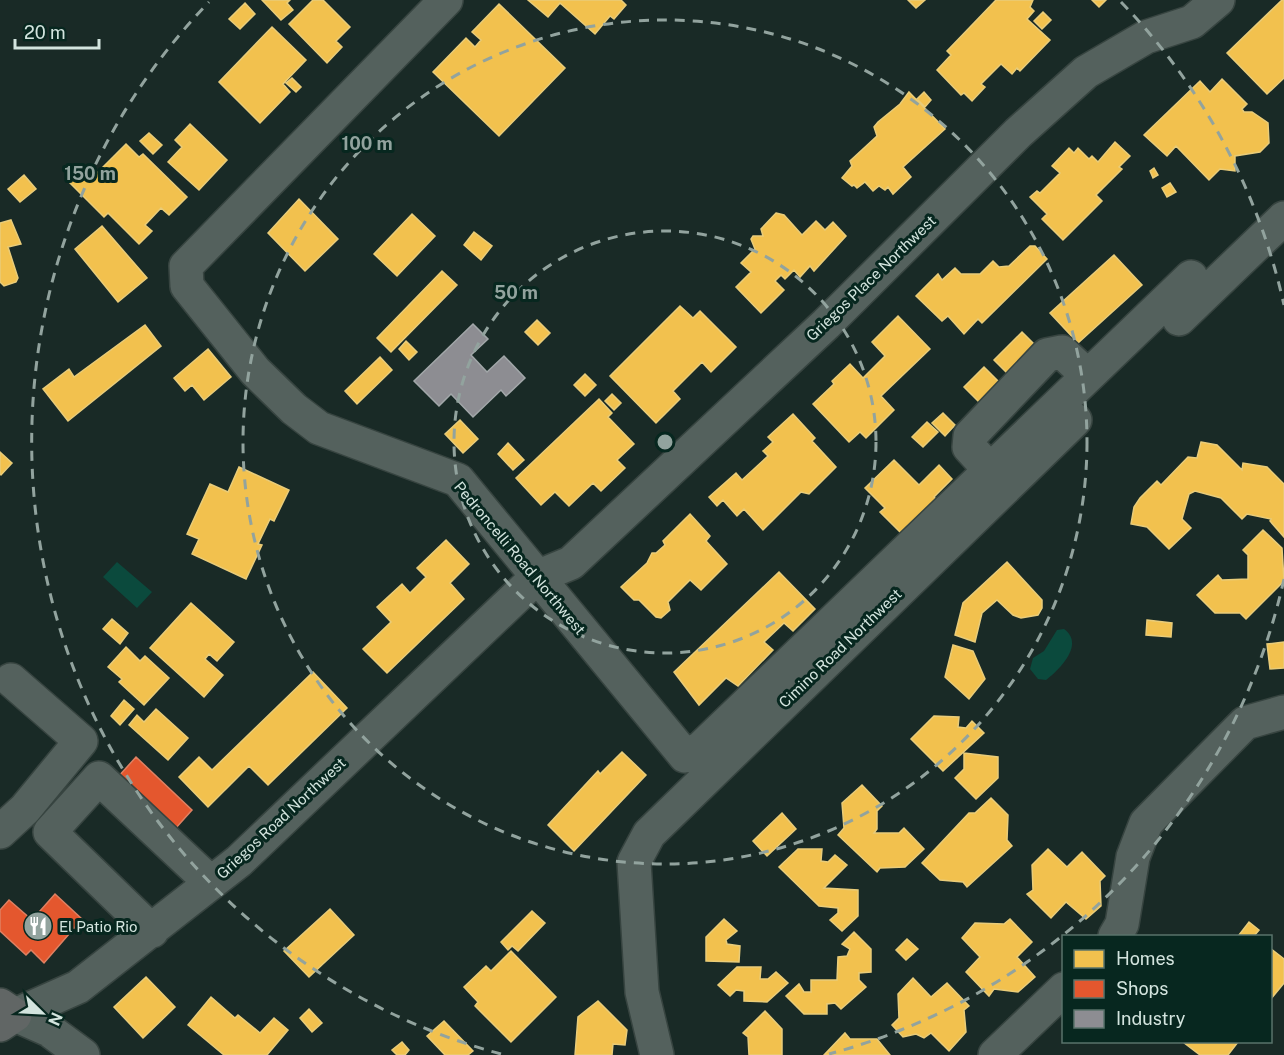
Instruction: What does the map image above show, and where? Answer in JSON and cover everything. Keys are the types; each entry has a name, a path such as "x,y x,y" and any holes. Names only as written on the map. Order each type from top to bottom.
{"street":[{"name":"Pedroncelli Road Northwest","path":"446,0 186,266 187,286 255,371 294,409 319,428 458,480 685,756 701,748 990,470"},
{"name":"Griegos Place Northwest","path":"537,577 571,563 579,556 826,324 1018,133 1086,72 1146,37 1192,22 1218,0"},
{"path":"1088,376 1062,352 1047,355 970,436 969,447 990,470 1088,376 1284,218"},
{"name":"Cimino Road Northwest","path":"657,1055 642,992 634,862 649,834 1193,291"},
{"name":"Griegos Road Northwest","path":"5,1015 78,987 239,861 537,577"},
{"path":"0,832 25,809 81,741 11,680"},
{"path":"1116,935 1122,924 1133,857 1146,823 1245,723 1284,712"},
{"path":"50,832 99,778 210,883"},
{"path":"25,809 152,931"},
{"path":"995,1055 1062,991"},
{"path":"5,1015 49,1030 83,1055"}],"shaded area":[{"path":"117,562 152,592 137,608 103,577"},
{"path":"1064,629 1070,635 1072,642 1068,656 1058,670 1046,680 1038,679 1030,669 1033,658 1044,651 1057,630"}],"building: Homes":[{"path":"262,0 290,0 287,3 293,10 281,20"},
{"path":"313,0 323,0 350,27 336,41 342,47 327,63 289,24"},
{"path":"528,0 621,0 626,5 614,19 610,16 595,34 560,3 548,17"},
{"path":"908,0 925,0 916,8"},
{"path":"996,0 1033,0 1030,7 1034,11 1027,19 1050,40 1020,71 1017,68 1012,74 1001,64 981,84 985,87 972,101 964,93 961,95 937,70 951,55 947,51"},
{"path":"1092,0 1106,0 1099,7"},
{"path":"1284,0 1284,78 1267,94 1227,53"},
{"path":"245,3 255,14 240,29 229,19"},
{"path":"499,4 565,68 499,136 433,72 466,38 475,47 481,40 472,32"},
{"path":"1043,12 1051,20 1042,29 1034,21"},
{"path":"272,27 306,60 283,84 290,92 260,123 219,82"},
{"path":"292,78 301,87 296,92 286,83"},
{"path":"1222,79 1247,104 1242,109 1244,112 1252,112 1268,123 1269,143 1260,152 1235,156 1235,171 1220,169 1209,180 1176,146 1167,156 1144,135 1200,81 1210,92"},
{"path":"909,92 945,129 903,167 911,177 893,194 888,187 885,190 879,186 873,191 865,182 857,188 852,186 842,178 852,166 850,161 877,136 874,127 900,104"},
{"path":"924,92 931,100 925,107 917,99"},
{"path":"190,124 227,160 199,190 168,162 182,147 175,140"},
{"path":"149,133 162,145 153,154 140,141"},
{"path":"1115,142 1130,156 1119,167 1122,169 1096,195 1102,201 1063,240 1042,219 1047,214 1030,197 1037,191 1040,193 1060,173 1052,166 1069,148 1074,153 1078,148 1089,159 1092,156 1098,162"},
{"path":"126,144 139,157 143,154 187,197 169,215 161,208 145,225 152,231 139,244 108,213 104,217 70,183 86,167 94,176"},
{"path":"1154,168 1158,175 1153,178 1150,171"},
{"path":"24,175 36,189 20,202 8,189"},
{"path":"1170,183 1176,192 1167,197 1162,188"},
{"path":"299,199 338,239 305,271 268,233"},
{"path":"776,213 784,215 802,235 816,221 825,230 833,222 846,236 814,271 810,266 800,277 794,270 785,279 781,275 775,281 784,290 761,313 736,287 751,272 741,263 755,249 751,239 753,236 763,236 761,229"},
{"path":"412,214 435,236 397,276 374,254"},
{"path":"11,220 21,244 8,247 18,278 16,282 4,286 0,282 0,223"},
{"path":"102,226 147,278 118,302 75,249"},
{"path":"474,232 492,246 481,260 464,245"},
{"path":"1030,246 1035,246 1047,259 982,323 978,319 964,334 948,316 942,321 916,296 938,274 942,280 955,268 961,274 980,274 993,261 999,267 1009,266"},
{"path":"1114,255 1142,285 1078,343 1050,313"},
{"path":"442,271 457,285 391,352 377,338"},
{"path":"680,306 693,318 700,311 736,347 711,372 702,362 673,391 680,399 656,423 610,376"},
{"path":"898,316 930,349 881,396 894,410 866,438 860,432 849,442 813,404 834,384 832,381 850,364 863,378 885,356 872,342"},
{"path":"537,320 550,333 538,345 525,332"},
{"path":"145,325 161,346 68,421 43,389 69,369 74,377"},
{"path":"1022,332 1037,347 1009,375 994,360"},
{"path":"406,341 417,352 409,360 399,349"},
{"path":"208,349 231,377 204,400 192,385 185,391 174,378"},
{"path":"380,357 392,370 357,404 345,391"},
{"path":"984,367 1000,383 980,403 964,387"},
{"path":"585,374 596,385 585,396 574,385"},
{"path":"612,394 621,403 614,410 605,401"},
{"path":"599,399 612,413 608,417 634,444 617,460 625,468 601,491 593,483 569,506 555,492 541,505 516,478"},
{"path":"943,413 955,425 945,436 932,423"},
{"path":"793,414 815,438 812,441 836,467 809,494 801,492 763,530 744,509 737,516 723,500 717,506 709,497 736,473 742,480 768,456 763,451 773,442 768,437"},
{"path":"460,420 478,439 463,453 445,434"},
{"path":"927,422 938,432 923,447 912,437"},
{"path":"1201,442 1217,445 1242,470 1243,463 1267,467 1284,484 1284,537 1270,521 1271,519 1247,514 1242,519 1221,498 1195,491 1189,494 1182,519 1191,528 1169,549 1147,527 1131,524 1134,507 1140,498 1157,481 1161,485 1188,457 1197,458"},
{"path":"508,443 524,460 513,470 498,454"},
{"path":"0,452 12,463 1,475 0,474"},
{"path":"894,460 919,485 939,465 952,479 934,497 939,502 905,537 880,512 885,508 865,488"},
{"path":"239,467 289,490 274,521 270,519 258,544 262,545 246,579 192,554 199,539 187,534 210,484 228,492"},
{"path":"690,514 710,536 706,541 727,564 701,590 690,580 668,602 670,610 661,618 656,617 639,600 634,600 621,587 647,563 652,553 656,553 665,545 663,541"},
{"path":"1263,530 1282,548 1284,581 1246,619 1240,613 1215,613 1197,595 1218,575 1222,580 1248,579 1248,555 1243,550"},
{"path":"446,540 469,564 450,583 464,599 387,673 363,649 391,622 377,607 402,584 410,593 426,577 417,568"},
{"path":"1007,562 1042,600 1042,608 1038,615 1021,618 1013,615 997,600 982,613 975,642 955,635 963,603"},
{"path":"779,572 815,609 793,631 784,623 764,642 773,650 738,686 726,678 699,705 674,672"},
{"path":"191,603 234,642 217,661 209,654 205,659 223,675 204,697 150,648"},
{"path":"112,619 128,633 120,644 103,629"},
{"path":"1147,620 1172,623 1171,637 1146,635"},
{"path":"1284,642 1284,668 1270,669 1267,644"},
{"path":"953,645 973,651 985,679 969,699 945,677"},
{"path":"126,647 140,661 145,656 169,678 144,705 119,682 122,679 108,667"},
{"path":"313,672 347,708 268,785 249,766 208,807 179,777 199,757 212,770"},
{"path":"124,700 134,709 120,725 111,716"},
{"path":"156,709 188,738 168,760 129,725 137,715 144,722"},
{"path":"934,716 959,717 958,727 966,728 972,721 984,733 943,771 911,739"},
{"path":"622,752 646,775 574,851 548,825 598,771 600,774"},
{"path":"964,753 998,757 998,778 976,799 955,778 964,769"},
{"path":"862,785 882,806 877,811 877,829 874,833 899,833 904,828 924,849 905,867 880,868 877,872 838,835 844,828 842,803"},
{"path":"991,798 1008,815 1007,840 1012,846 967,887 963,882 940,880 922,863 969,813 975,813"},
{"path":"782,813 796,829 767,856 753,841"},
{"path":"798,849 822,849 821,861 828,862 835,855 847,865 824,888 858,890 858,916 842,931 830,920 838,913 838,908 819,906 779,867"},
{"path":"1048,849 1067,867 1082,852 1105,876 1100,881 1101,906 1086,919 1066,902 1051,918 1027,894 1033,890 1032,865"},
{"path":"330,909 354,935 309,977 284,951"},
{"path":"532,911 545,923 518,951 512,946 508,950 501,942"},
{"path":"724,919 737,931 726,940 727,944 740,946 739,962 706,961 706,937"},
{"path":"1010,919 1032,942 1017,957 1035,977 1018,992 994,989 989,996 966,972 980,957 962,938 975,923 1004,924"},
{"path":"1249,922 1259,930 1255,935 1239,935"},
{"path":"854,932 871,949 871,972 859,973 859,980 866,987 841,1009 835,1003 827,1004 827,1014 804,1014 786,996 799,984 804,992 811,992 811,980 837,980 838,957 847,956 850,949 842,944"},
{"path":"907,939 918,949 906,960 896,950"},
{"path":"1272,950 1284,959 1284,983 1272,998"},
{"path":"511,951 556,997 511,1042 475,1006 478,1002 464,987 486,966 491,971"},
{"path":"737,967 761,967 760,979 768,979 776,972 788,983 767,1002 744,1001 744,991 736,990 730,996 718,985"},
{"path":"146,977 175,1007 143,1038 114,1007"},
{"path":"913,978 931,997 947,983 969,1006 964,1010 966,1032 949,1051 931,1033 924,1038 916,1034 903,1037 892,1025 899,1018 898,994"},
{"path":"211,997 235,1018 238,1015 260,1033 274,1018 288,1030 267,1055 224,1055 188,1025"},
{"path":"598,1001 627,1030 625,1045 613,1044 612,1055 575,1055 578,1017"},
{"path":"309,1009 322,1023 312,1032 300,1018"},
{"path":"765,1011 782,1029 782,1055 749,1055 748,1037 743,1033"},
{"path":"444,1021 473,1051 468,1055 445,1055 427,1036"},
{"path":"845,1033 850,1039 877,1039 890,1055 824,1055"},
{"path":"402,1042 409,1050 405,1055 397,1055 392,1050"},
{"path":"1184,1043 1237,1043 1228,1055 1200,1055"}],"building: Shops":[{"path":"136,757 192,810 175,829 118,777"},
{"name":"El Patio Rio","path":"55,894 82,919 44,963 31,950 26,955 0,931 0,910 9,900 32,920"}],"building: Industry":[{"path":"473,324 488,339 471,355 487,372 504,356 525,378 506,396 501,390 473,417 451,394 439,406 414,381"}],"place":[{"name":"El Patio Rio","path":"38,926"}]}
